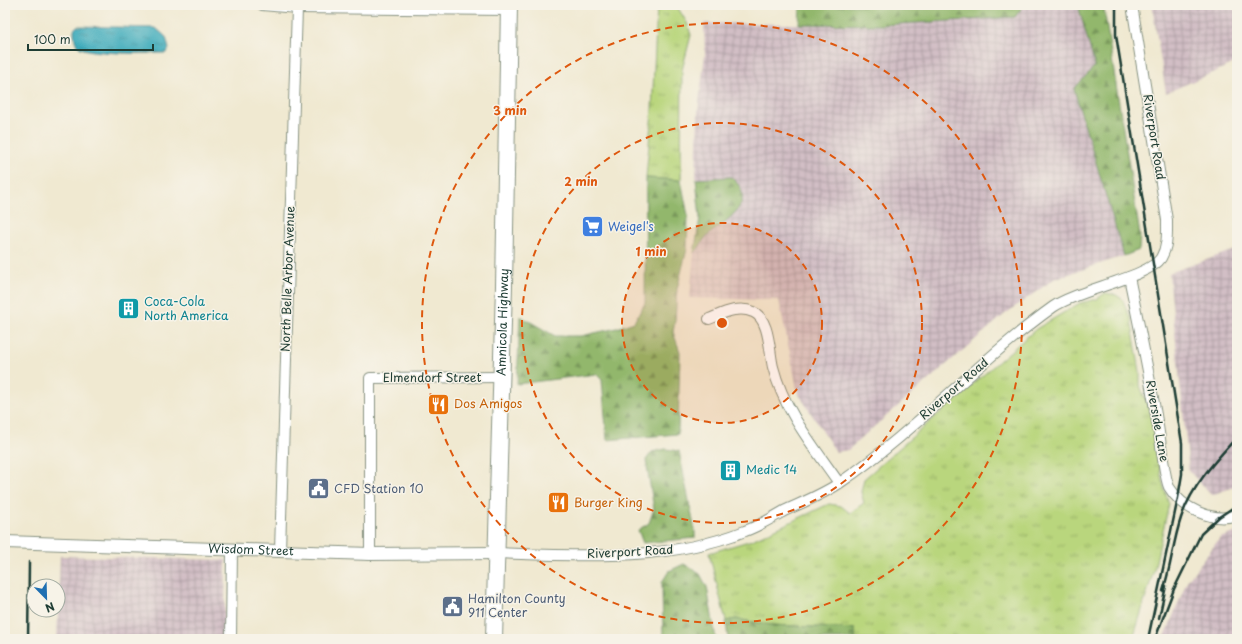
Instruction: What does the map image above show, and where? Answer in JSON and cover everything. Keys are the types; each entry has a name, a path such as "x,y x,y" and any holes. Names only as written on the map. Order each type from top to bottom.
{"main road":[{"name":"Amnicola Highway","path":"494,639 509,7"}],"street":[{"path":"262,5 297,8 509,7"},
{"name":"Riverport Road","path":"497,553 575,555 672,551 746,531 839,483 876,456 1026,327 1057,304 1098,286 1129,277 1154,266 1160,259 1167,245 1167,220 1132,5"},
{"name":"North Belle Arbor Avenue","path":"280,550 297,8"},
{"name":"Riverside Lane","path":"1129,277 1153,392 1168,486 1178,498 1196,512 1227,518 1237,515"},
{"path":"709,319 738,309 754,312 766,324 773,368 790,411 839,483"},
{"name":"Elmendorf Street","path":"370,554 370,378 501,377"},
{"name":"Wisdom Street","path":"5,542 370,554 497,553"},
{"path":"231,639 232,549"}],"shaded area":[{"path":"1024,5 1078,5 1095,66 1074,89 1124,256 1054,279 1005,314 848,450 836,452 798,393 779,300 690,298 694,253 700,218 696,179 698,111 705,54 704,23 880,25 1014,17"},
{"path":"1152,5 1237,5 1237,62 1166,93"},
{"path":"1237,249 1237,486 1211,495 1189,471 1169,273"},
{"path":"1237,532 1237,639 1164,639 1187,581 1220,538"},
{"path":"60,556 226,560 224,639 57,639 58,618 66,618 66,578 59,578"}],"green space":[{"path":"568,5 680,5 678,8 687,23 691,35 682,70 681,180 646,178 652,111 657,7"},
{"path":"800,5 1024,5 1015,17 880,25 799,24"},
{"path":"1078,5 1103,5 1104,9 1140,235 1139,250 1124,256 1074,89 1095,66"},
{"path":"731,177 739,186 742,195 741,204 729,219 705,238 694,253 700,218 696,179"},
{"path":"646,178 681,180 688,216 687,249 677,289 673,332 680,352 678,434 607,440 602,380 596,374 517,384 520,316 555,336 581,336 617,328 634,322 645,303"},
{"path":"1105,293 1116,295 1122,299 1131,319 1140,372 1140,386 1149,408 1162,481 1169,504 1154,570 1133,639 855,639 855,629 771,625 736,619 726,621 709,553 752,540 829,504 841,506 850,513 864,503 861,492 864,479 1036,329 1080,303 1097,299"},
{"path":"666,449 679,451 695,531 695,538 643,543 638,530 649,523 654,509 646,460 652,452"},
{"path":"684,564 700,574 707,587 716,639 663,639 662,582 669,571"},
{"path":"736,619 771,625 855,629 855,639 728,639 726,621"}],"water":[{"path":"77,26 156,28 166,37 169,49 166,53 134,53 105,52 83,49 78,46 75,40 74,29"}],"railway":[{"path":"1116,5 1116,35 1182,443 1182,474 1178,498 1148,639"},
{"path":"1163,591 1178,527 1185,507 1204,475 1237,437"},
{"path":"1155,639 1174,589 1201,534 1219,517 1237,505"},
{"path":"28,639 29,562"},
{"path":"1159,618 1166,586"}],"place":[{"name":"Weigel's","path":"592,227"},
{"name":"Coca-Cola North America","path":"129,309"},
{"name":"Dos Amigos","path":"438,404"},
{"name":"Medic 14","path":"731,470"},
{"name":"CFD Station 10","path":"319,489"},
{"name":"Burger King","path":"559,503"},
{"name":"Hamilton County 911 Center","path":"452,606"}]}
